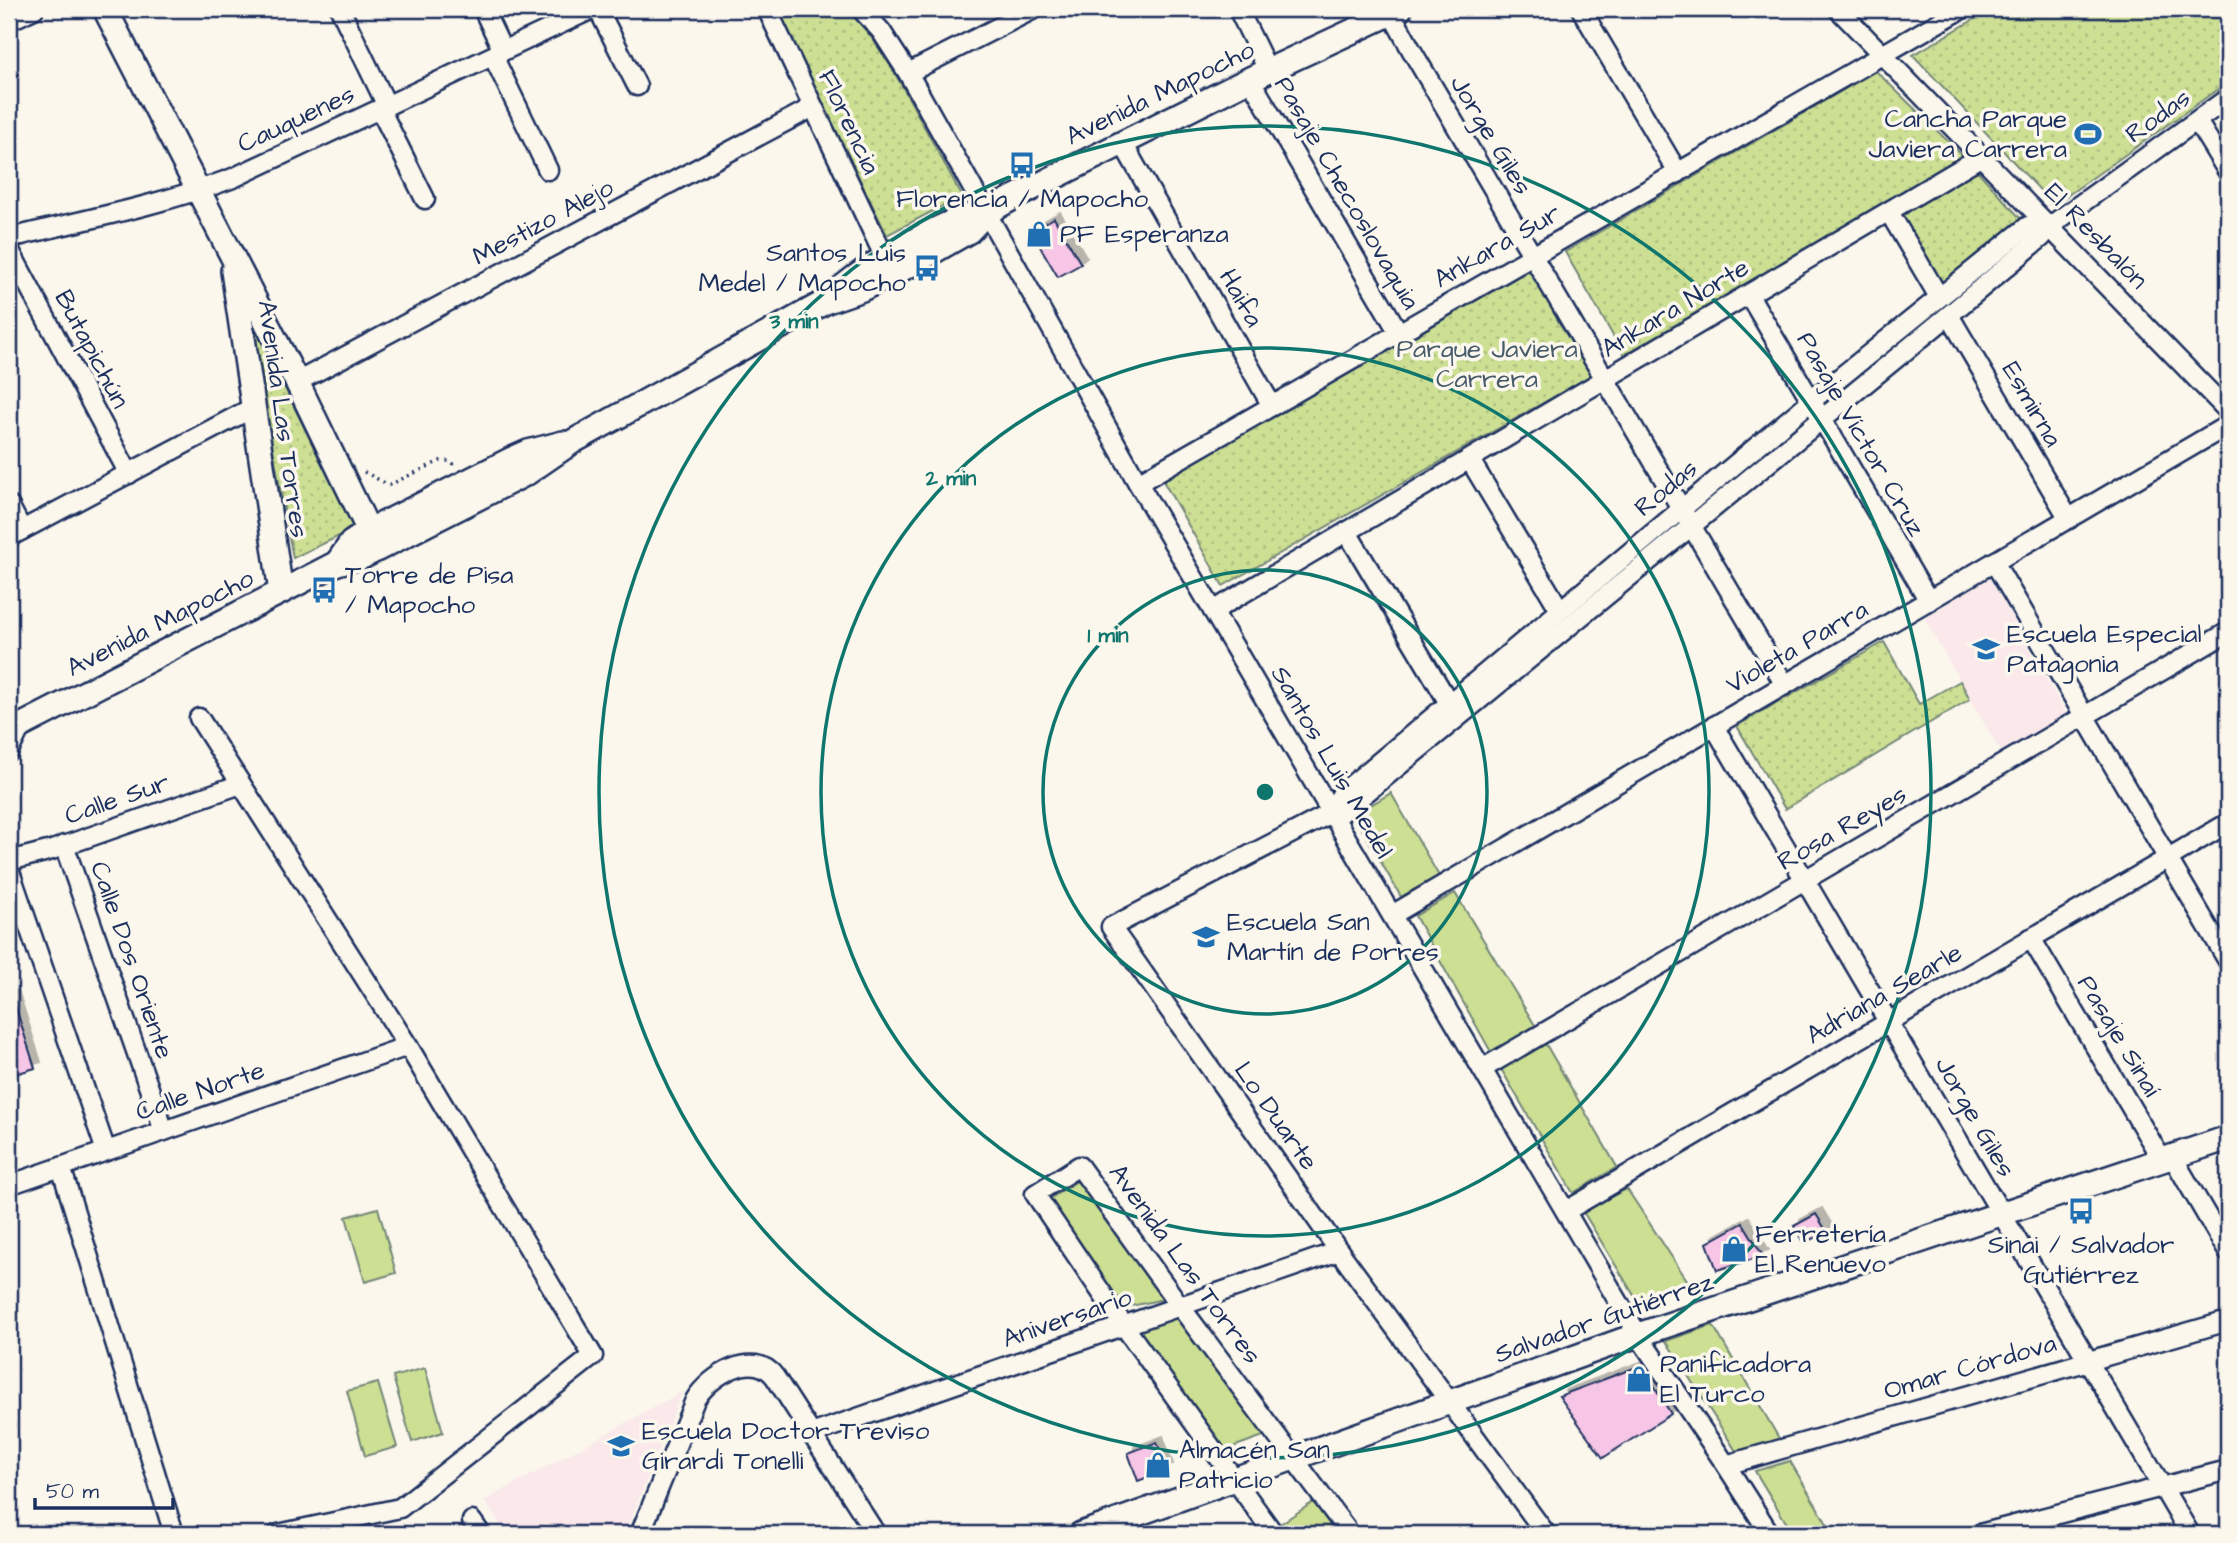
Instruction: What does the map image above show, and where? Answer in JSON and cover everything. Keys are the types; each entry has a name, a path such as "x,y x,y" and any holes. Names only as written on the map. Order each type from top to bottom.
{"main road":[{"name":"Avenida Las Torres","path":"105,9 298,382 369,531"},
{"name":"Avenida Mapocho","path":"15,729 337,563 362,557 381,548 527,473 572,442 827,301 863,289 908,267 969,231 986,213 1122,142 1393,10"},
{"name":"Avenida Mapocho","path":"827,301 845,284 885,258 964,216 986,213"},
{"name":"Avenida Las Torres","path":"230,254 281,592"},
{"path":"885,258 908,267"},
{"name":"Avenida Mapocho","path":"337,563 351,543 369,531 528,452 572,442"},
{"name":"Salvador Gutiérrez","path":"1081,1534 1638,1335 2228,1138"}],"street":[{"path":"9,21 34,9"},
{"path":"340,9 425,199"},
{"path":"483,9 498,53 548,170"},
{"name":"Cauquenes","path":"9,238 198,191 244,173 592,9"},
{"path":"598,9 637,86"},
{"name":"Florencia","path":"767,9 885,258"},
{"name":"Santos Luis Medel","path":"861,9 881,31 908,73 1138,483 1638,1335 1770,1534"},
{"path":"908,73 1034,9"},
{"name":"Pasaje Checoslovaquia","path":"1238,9 1259,75 1399,333"},
{"path":"1581,9 1678,173"},
{"name":"El Resbalón","path":"1838,9 2228,411"},
{"name":"Ankara Sur","path":"1138,483 1962,9"},
{"name":"Jorge Giles","path":"1393,10 1605,380 1785,685"},
{"name":"Rodas","path":"1333,816 1949,315 2042,237 2050,226 2228,98"},
{"name":"Mestizo Alejo","path":"298,382 813,107"},
{"path":"2197,121 2228,172"},
{"name":"Haifa","path":"1122,142 1272,406"},
{"name":"Ankara Norte","path":"1213,611 1982,156"},
{"path":"1889,212 1939,298"},
{"name":"Rodas","path":"1333,816 1342,793 1811,401 2028,226 2050,226"},
{"name":"Butapichún","path":"9,249 129,474"},
{"name":"Pasaje Víctor Cruz","path":"1749,295 1928,601"},
{"name":"Esmirna","path":"1949,315 2069,519"},
{"path":"9,505 15,534 252,408"},
{"name":"Violeta Parra","path":"1392,915 2228,425"},
{"path":"1470,460 1560,610"},
{"path":"1347,532 1449,703"},
{"path":"1994,562 2228,961"},
{"name":"Rosa Reyes","path":"1482,1069 2228,632"},
{"path":"200,718 408,1046 593,1356 400,1508 278,1534"},
{"name":"Jorge Giles","path":"1714,726 2190,1534"},
{"path":"9,751 15,729"},
{"name":"Calle Sur","path":"9,861 64,845 241,784"},
{"name":"Lo Duarte","path":"1333,816 1111,927 1339,1251 1546,1534"},
{"name":"Adriana Searle","path":"1566,1211 2228,822"},
{"name":"Calle Dos Oriente","path":"64,845 164,1131"},
{"path":"9,869 106,1151"},
{"name":"Pasaje Sinaí","path":"2031,938 2228,1252"},
{"name":"Calle Norte","path":"9,1185 408,1046"},
{"name":"Avenida Las Torres","path":"1274,1534 1124,1326 1035,1194 1079,1166 1350,1534"},
{"path":"61,1167 174,1534"},
{"name":"Aniversario","path":"811,1434 1339,1251"},
{"name":"Omar Córdova","path":"1726,1465 2228,1321"},
{"path":"640,1534 701,1390 746,1364 758,1364 770,1370 876,1534"},
{"path":"1980,1534 2228,1470"}],"path":[{"path":"356,468 389,485 440,461 450,461 475,478"}],"shaded area":[{"name":"Escuela Especial Patagonia","path":"1990,578 2067,716 2002,754 1924,618"},
{"name":"Escuela Doctor Treviso Girardi Tonelli","path":"682,1392 625,1534 507,1534 484,1501"}],"green space":[{"path":"776,9 846,9 875,42 891,67 962,196 887,235"},
{"name":"Cancha Parque Javiera Carrera","path":"1992,9 2228,9 2228,82 2054,205 1913,55"},
{"name":"Parque Javiera Carrera","path":"1876,71 1963,156 1624,355 1565,252"},
{"path":"1975,168 2023,221 1942,283 1900,214"},
{"name":"Parque Javiera Carrera","path":"1531,268 1592,375 1223,586 1162,479"},
{"path":"248,313 354,529 293,558"},
{"path":"1884,642 1919,704 1960,681 1970,699 1785,809 1737,726"},
{"path":"1391,793 1439,876 1401,897 1354,815"},
{"path":"1455,893 1536,1027 1491,1052 1415,916"},
{"path":"1544,1041 1617,1167 1573,1193 1500,1067"},
{"path":"1080,1179 1164,1299 1122,1308 1048,1200"},
{"path":"1627,1189 1689,1283 1638,1302 1582,1210"},
{"path":"378,1208 396,1273 365,1282 346,1217"},
{"path":"1179,1312 1269,1434 1219,1452 1131,1331"},
{"path":"1713,1325 1780,1440 1736,1451 1666,1341"},
{"path":"425,1368 443,1432 412,1442 393,1377"},
{"path":"378,1383 397,1447 365,1456 347,1391"},
{"path":"1790,1461 1833,1534 1793,1534 1755,1471"},
{"path":"1315,1501 1341,1534 1284,1534 1277,1526"}],"building":[{"path":"1054,218 1081,264 1058,277 1031,231"},
{"path":"12,996 35,1068 9,1076 9,997"},
{"path":"1816,1214 1828,1234 1803,1242 1794,1226"},
{"name":"Ferretería El Renuevo","path":"1743,1223 1763,1256 1717,1270 1707,1243"},
{"path":"1643,1367 1671,1414 1603,1458 1559,1396"},
{"path":"1157,1442 1167,1470 1138,1481 1128,1453"}],"place":[{"name":"Cancha Parque Javiera Carrera","path":"2088,134"},
{"name":"Florencia / Mapocho","path":"1022,165"},
{"name":"PF Esperanza","path":"1039,234"},
{"name":"Santos Luis Medel / Mapocho","path":"927,268"},
{"name":"Torre de Pisa / Mapocho","path":"324,590"},
{"name":"Escuela Especial Patagonia","path":"1986,649"},
{"name":"Escuela San Martín de Porres","path":"1206,937"},
{"name":"Sinai / Salvador Gutiérrez","path":"2081,1211"},
{"name":"Ferretería El Renuevo","path":"1734,1249"},
{"name":"Panificadora El Turco","path":"1639,1379"},
{"name":"Escuela Doctor Treviso Girardi Tonelli","path":"621,1446"},
{"name":"Almacén San Patricio","path":"1158,1465"}]}
